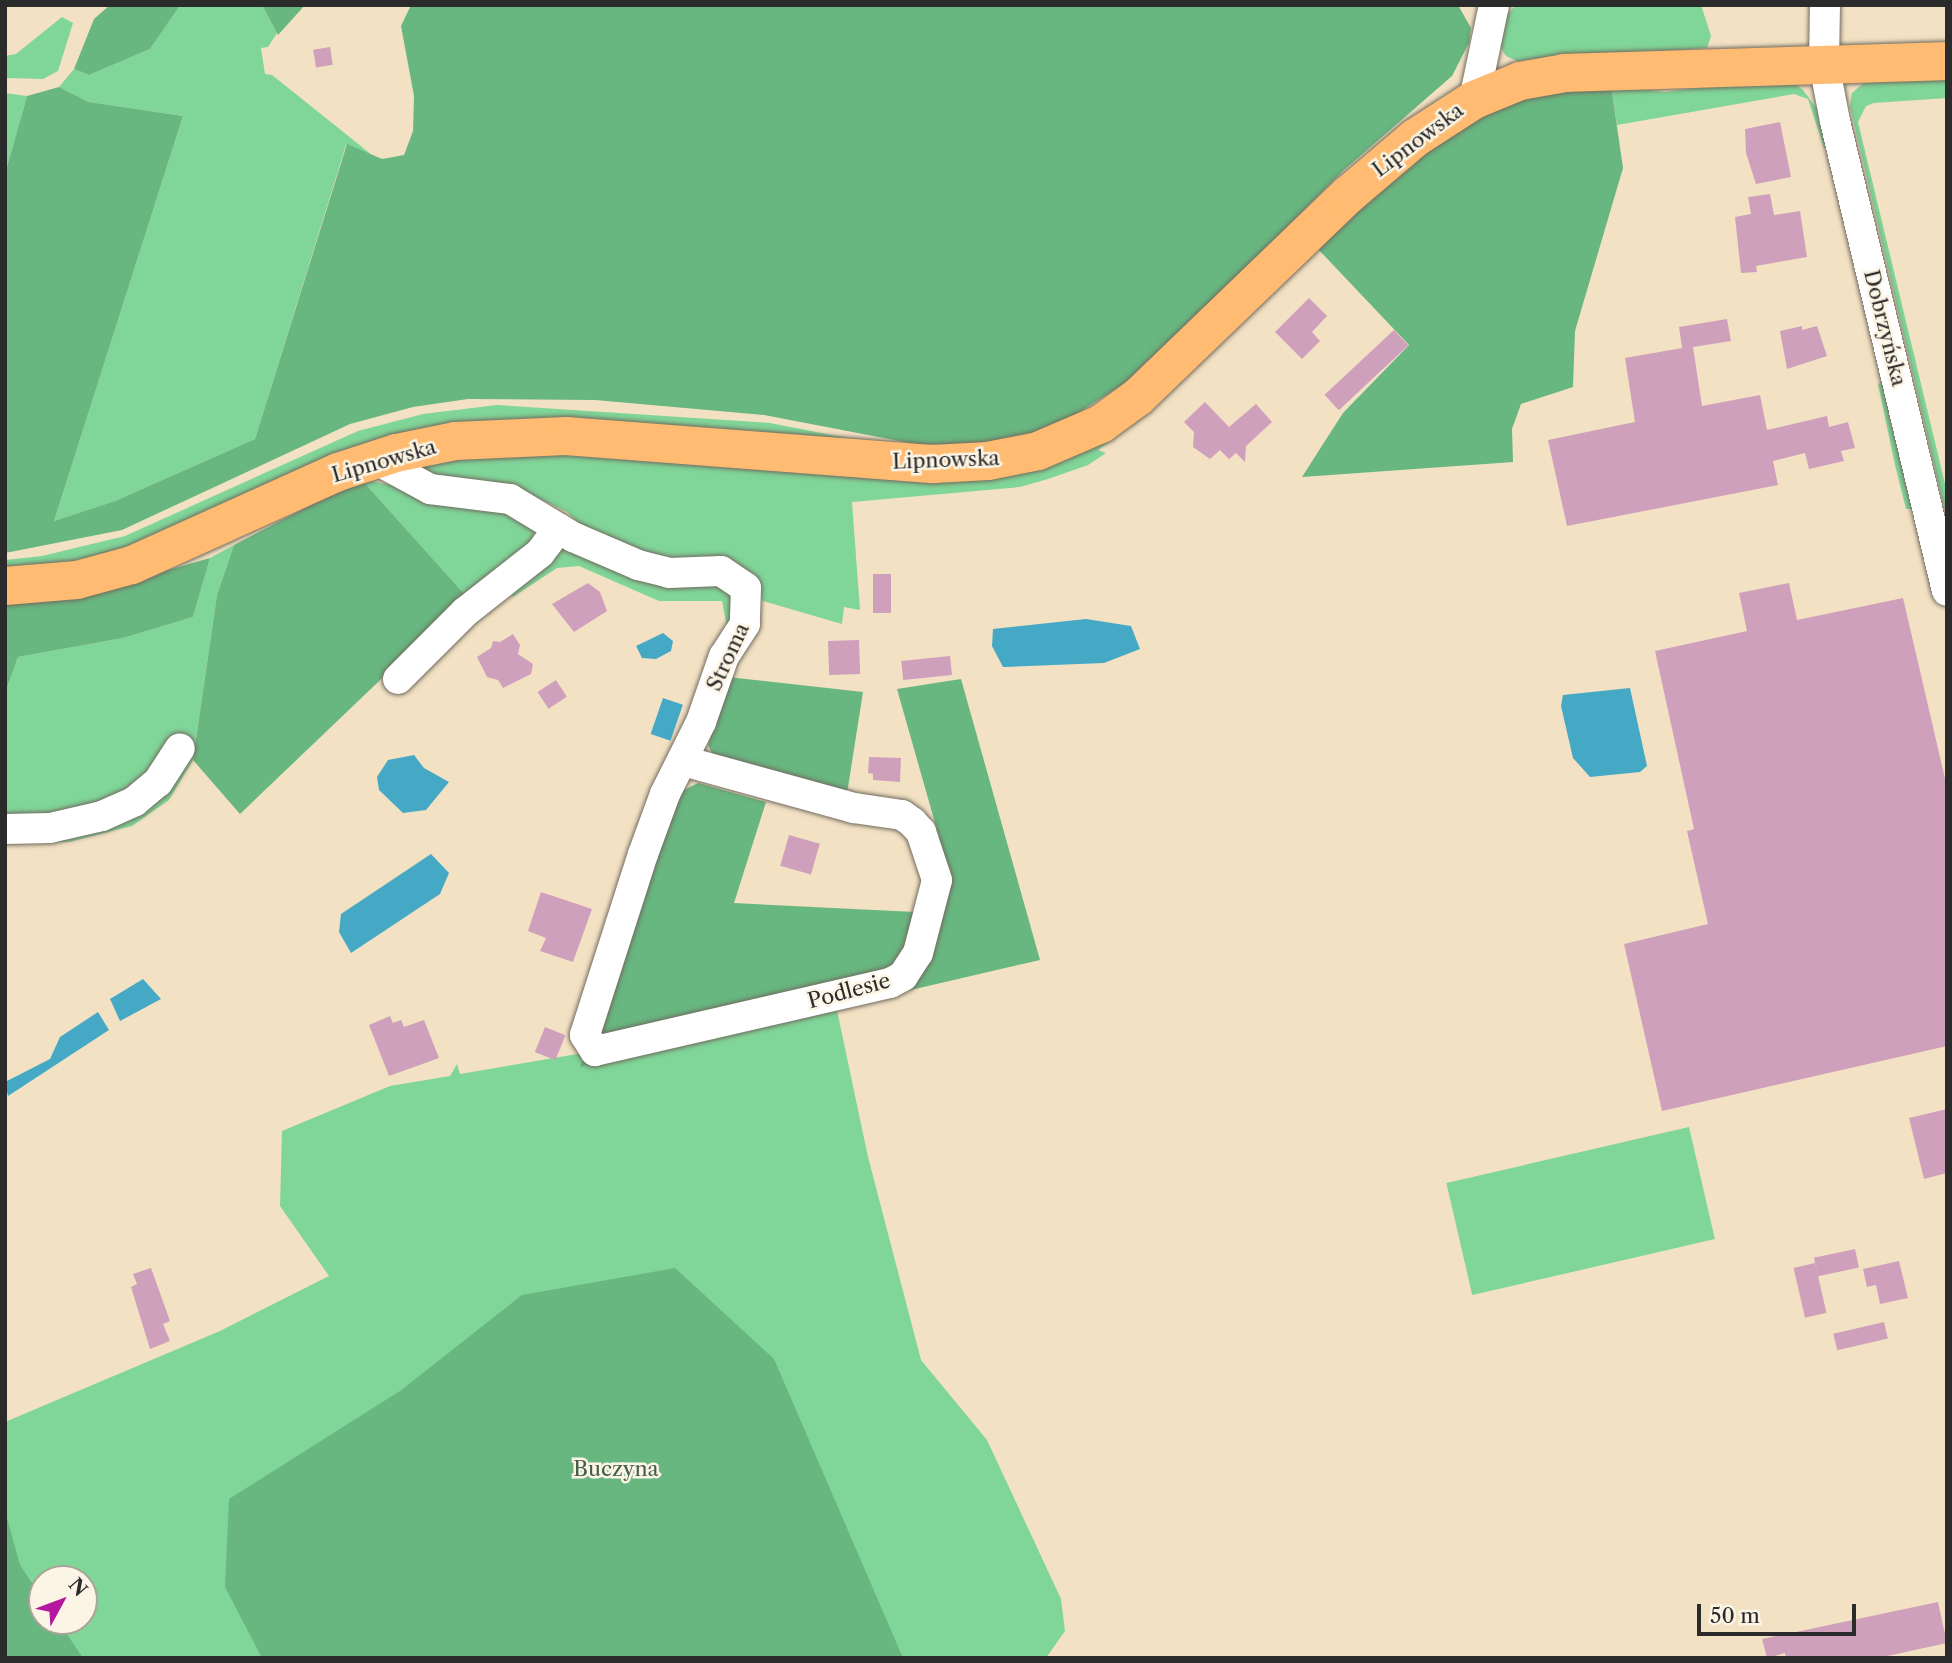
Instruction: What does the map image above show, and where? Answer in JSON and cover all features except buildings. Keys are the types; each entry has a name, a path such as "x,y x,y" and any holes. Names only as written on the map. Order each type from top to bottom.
{"main road":[{"name":"Lipnowska","path":"5,586 77,580 132,565 284,495 375,459 456,441 513,436 619,439 934,464 1013,457 1060,444 1101,424 1138,397 1348,195 1415,138 1474,100 1520,81 1564,73 1947,61"}],"street":[{"path":"1474,100 1494,5"},
{"name":"Dobrzyńska","path":"1825,5 1824,64 1947,590"},
{"name":"Stroma","path":"375,459 430,489 510,499 559,528 638,565 669,572 721,571 746,588 745,624 724,656 646,846 589,1023"},
{"path":"398,679 466,612 530,562 559,528"},
{"path":"5,829 74,824 113,811 158,782 180,748"},
{"name":"Podlesie","path":"589,1023 588,1044 602,1051 890,983 903,976 918,953 937,880 921,832 912,822 902,815 826,802 682,761"}],"green space":[{"path":"110,5 218,5 179,7 150,49 89,75 74,69 94,19"},
{"path":"262,5 277,33 268,47 261,48 265,74 272,75 372,155 346,145 255,439 115,501 54,521 183,116 89,102 59,87 74,69 89,75 150,49 179,7"},
{"path":"262,5 305,5 278,35"},
{"path":"411,5 1458,5 1471,28 1469,43 1452,76 1344,170 1139,374 1067,420 1028,436 977,444 915,444 764,415 595,400 468,399 413,407 350,424 122,530 5,553 5,174 27,96 59,87 89,102 183,116 54,521 115,501 255,439 347,144 382,159 404,155 413,131 414,96 401,26"},
{"path":"1516,5 1701,5 1711,36 1707,48 1517,61 1506,56 1499,45 1505,17"},
{"path":"62,17 73,23 58,71 43,79 5,78 5,56 16,54"},
{"path":"1765,79 1795,84 1803,90 1818,110 1829,146 1824,148 1808,99 1794,94 1617,125 1611,85 1665,92"},
{"path":"1947,79 1947,98 1874,103 1866,106 1858,122 1947,492 1945,510 1850,106 1852,93 1866,81"},
{"path":"1611,85 1623,168 1575,331 1573,387 1521,404 1512,429 1513,462 1302,477 1343,413 1409,345 1317,248 1434,142 1519,97"},
{"path":"5,93 27,96 5,174"},
{"path":"1884,381 1914,509 1906,509 1895,465 1878,384"},
{"path":"497,405 770,423 904,449 577,422 140,545 66,563 5,570 5,560 42,556 125,536 358,431 423,414"},
{"path":"1145,411 1148,414 1098,450 1106,453 1088,465 1048,479 1020,487 852,502 860,610 844,607 842,624 763,601 753,577 732,561 671,562 582,526 567,512 520,489 425,475 419,465 451,458 549,454 826,474"},
{"path":"361,479 504,508 533,525 533,540 467,597"},
{"path":"361,479 467,597 240,814 193,760 217,595 234,545"},
{"path":"556,542 727,588 739,608 727,627 722,601 659,601 579,566 557,568 513,597 507,590"},
{"path":"234,545 217,595 193,760 169,800 132,826 69,842 5,843 144,784 61,816 5,818 5,693 18,657 123,638 193,617 210,558"},
{"path":"210,558 193,617 123,638 18,657 5,693 5,603 109,587"},
{"path":"728,677 863,692 846,800 716,761 708,745"},
{"path":"961,679 1040,960 580,1067 678,793 698,783 766,802 734,903 915,912 924,882 914,843 939,837 897,689"},
{"path":"831,982 868,1157 921,1360 987,1440 1061,1599 1065,1631 1046,1658 5,1658 5,1422 220,1331 329,1276 280,1206 282,1131 390,1086 450,1076 457,1064 460,1074 583,1053"},
{"path":"1689,1127 1715,1239 1472,1295 1446,1183"},
{"name":"Buczyna","path":"675,1268 774,1359 903,1658 262,1658 225,1587 229,1499 400,1391 522,1295"},
{"path":"5,1511 20,1565 28,1577 28,1635 67,1635 83,1658 5,1658"}],"water":[{"path":"1086,619 1131,626 1140,649 1104,663 1003,667 992,646 993,629"},
{"path":"663,633 673,641 671,651 656,659 642,658 636,646"},
{"path":"1630,688 1647,766 1640,772 1590,777 1573,758 1561,706 1563,695"},
{"path":"663,698 683,705 670,741 651,734"},
{"path":"414,755 424,768 449,782 426,810 403,813 379,790 377,777 388,760"},
{"path":"431,854 449,873 440,894 351,953 339,932 341,914"},
{"path":"143,979 161,999 120,1021 110,999"},
{"path":"98,1012 109,1030 8,1096 5,1082 50,1059 60,1037"}]}
